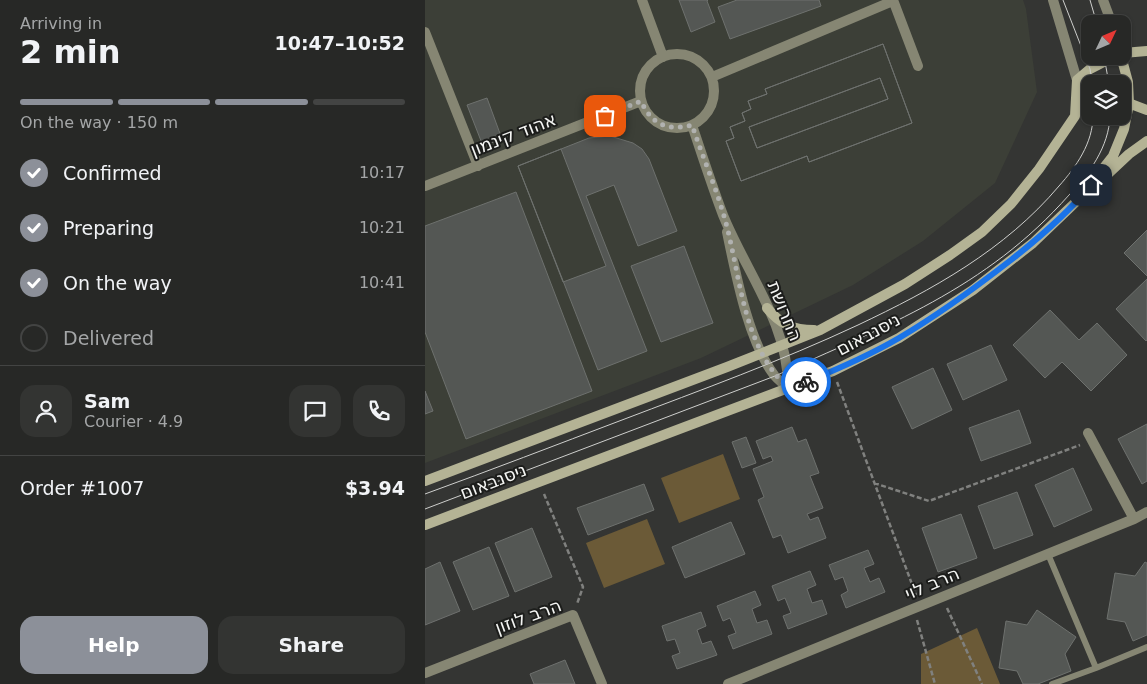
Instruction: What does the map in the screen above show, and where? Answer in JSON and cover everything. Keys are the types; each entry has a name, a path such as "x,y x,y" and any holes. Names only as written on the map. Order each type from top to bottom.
{"main road":[{"path":"1131,54 1147,51"},
{"path":"1081,82 1077,80 1099,65"},
{"name":"ניסנבאום","path":"425,481 820,330 897,288 950,255 982,232 1005,209 1039,169 1075,116 1077,80"},
{"path":"1131,104 1147,110"},
{"name":"ניסנבאום","path":"425,525 833,371 899,338 973,290 1033,243 1079,199 1113,156 1124,125"},
{"path":"1079,199 1113,171 1129,154 1147,141"},
{"path":"767,308 774,317 787,326 820,330"}],"street":[{"path":"642,0 663,57"},
{"path":"1053,0 1077,80"},
{"path":"1103,0 1109,15"},
{"path":"711,77 893,1 918,66"},
{"path":"425,32 478,166"},
{"path":"682,54 691,57 707,69 711,77 714,88 713,100 709,110 692,125 680,128 667,127 656,122 647,113 641,101 640,91 644,75 653,62 663,57 682,54"},
{"name":"אהוד קינמון","path":"425,186 641,101"},
{"name":"החרושת","path":"692,125 724,216 782,345 788,370 788,388"},
{"name":"החרושת","path":"724,216 737,281 761,353 775,376 788,388"},
{"path":"1090,437 1134,519"},
{"name":"הרב לוי","path":"728,684 1134,519 1147,512"},
{"name":"הרב לוזון","path":"425,672 573,615 602,684"}],"lane":[{"path":"1048,554 1096,668"},
{"path":"1052,684 1147,647"}],"path":[{"path":"833,371 917,607 935,684"},
{"path":"874,483 929,501 1090,437"},
{"path":"539,481 583,587 573,615"},
{"path":"942,596 981,684"}],"shaded area":[{"path":"425,0 1023,0 1026,9 1037,92 995,183 923,241 853,285 701,358 425,463"},
{"path":"723,454 740,499 679,523 661,478"},
{"path":"647,519 665,564 604,588 586,543"},
{"path":"977,628 1000,684 921,684 921,654"}],"building":[{"path":"679,0 708,0 715,22 691,32"},
{"path":"737,0 819,0 821,6 730,39 718,7"},
{"path":"883,44 912,123 809,162 807,156 741,181 726,141 734,138 730,127 745,121 742,113 751,109 748,101 767,94 765,89","holes":["880,78 888,99 757,148 749,127"]},
{"path":"883,44 912,123 809,162 807,156 741,181 726,141 734,138 730,127 745,121 742,113 751,109 748,101 767,94 765,89"},
{"path":"880,78 888,99 757,148 749,127"},
{"path":"487,98 502,139 483,146 467,105"},
{"path":"610,136 633,143 642,149 649,159 677,231 638,246 614,185 586,196 647,351 598,370 518,166 589,138"},
{"path":"561,149 606,266 563,282 518,166"},
{"path":"516,192 592,391 466,439 425,332 425,226"},
{"path":"1147,230 1147,276 1124,253"},
{"path":"684,246 713,323 661,342 631,266"},
{"path":"1147,279 1147,340 1146,341 1116,309"},
{"path":"1050,310 1079,340 1097,323 1127,355 1091,391 1062,362 1045,378 1013,345"},
{"path":"991,345 1007,380 963,400 947,364"},
{"path":"933,368 952,410 912,429 892,387"},
{"path":"425,391 433,411 425,414"},
{"path":"1019,410 1031,443 981,461 969,428"},
{"path":"1147,424 1147,481 1142,484 1118,439"},
{"path":"792,427 798,442 806,439 819,473 810,476 823,508 807,514 810,520 818,517 826,538 788,553 781,535 773,538 758,500 764,497 753,469 773,461 771,456 763,459 756,441"},
{"path":"746,437 756,463 742,468 732,442"},
{"path":"1073,468 1092,510 1054,527 1035,485"},
{"path":"644,484 654,510 588,535 577,508"},
{"path":"1017,492 1033,535 994,549 978,506"},
{"path":"961,514 977,558 938,572 922,528"},
{"path":"731,522 745,554 685,578 672,547"},
{"path":"532,528 552,577 515,592 495,543"},
{"path":"489,547 509,596 473,610 453,562"},
{"path":"868,550 874,564 864,568 870,582 879,578 885,592 846,608 841,595 848,591 843,577 835,580 829,565"},
{"path":"440,562 460,611 425,625 425,569"},
{"path":"1145,562 1147,563 1147,635 1133,641 1125,622 1107,619 1115,573 1135,576"},
{"path":"810,571 816,585 807,589 812,603 822,600 827,614 788,629 783,616 791,613 785,598 778,601 772,586"},
{"path":"755,591 761,605 752,609 757,623 767,620 772,634 733,649 728,636 736,633 730,618 723,621 717,606"},
{"path":"1037,610 1076,637 1065,654 1071,671 1038,684 1023,684 1017,671 999,668 1006,621 1027,625"},
{"path":"701,612 706,626 697,630 702,644 711,641 717,655 677,669 672,656 680,653 675,639 667,641 662,626"},
{"path":"565,660 575,684 534,684 530,674"}],"tram line":[{"path":"1063,0 1091,75"},
{"path":"1090,0 1094,15"},
{"path":"1106,65 1107,75"},
{"path":"425,494 770,363 858,325 913,298 940,283 991,249 1038,209 1059,186 1082,154 1087,145 1092,125"},
{"path":"425,509 775,376 895,322 933,302 1004,256 1037,228 1084,178 1102,149 1109,125"}],"way so far":[{"path":"605,116 641,101 647,113 656,122 667,127 680,128 692,125 724,216 737,281 761,353 775,376 788,388 806,382"}],"route":[{"path":"806,382 833,371 899,338 973,290 1033,243 1091,185"}]}
